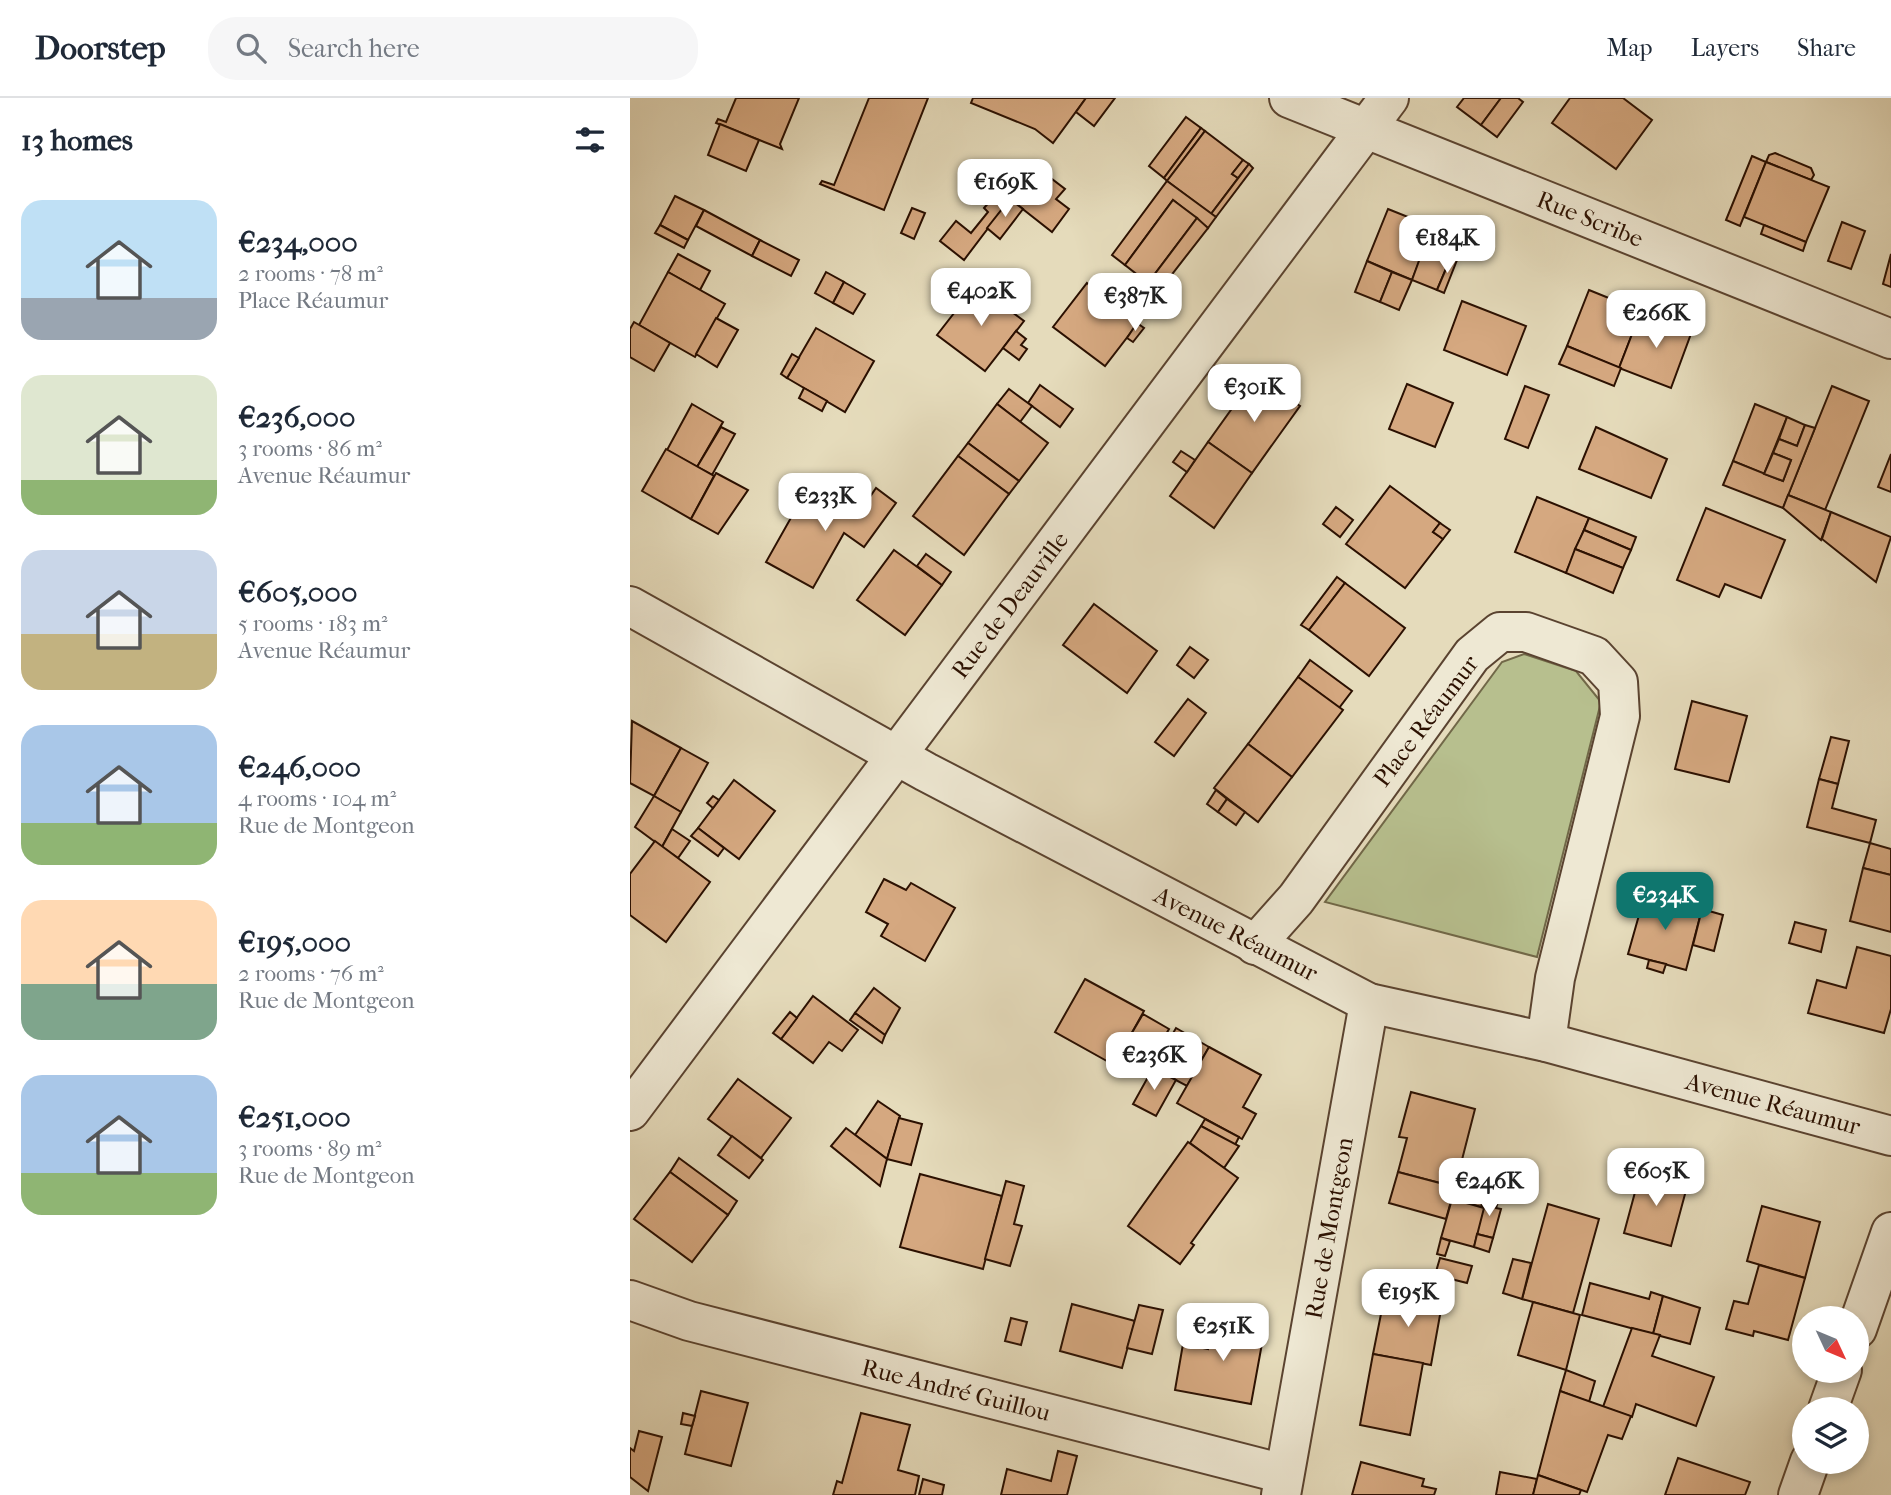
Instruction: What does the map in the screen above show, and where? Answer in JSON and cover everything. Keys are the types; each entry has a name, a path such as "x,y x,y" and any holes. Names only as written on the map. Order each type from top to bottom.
{"street":[{"name":"Rue Scribe","path":"1289,98 1891,339"},
{"name":"Rue de Deauville","path":"630,1111 1389,98"},
{"name":"Avenue Réaumur","path":"630,606 897,755 1369,1003 1546,1042 1891,1136"},
{"name":"Place Réaumur","path":"1255,945 1296,899 1472,655 1500,632 1527,632 1594,656 1618,682 1620,716 1555,978 1546,1042"},
{"name":"Rue de Montgeon","path":"1283,1485 1369,1003"},
{"path":"1865,1306 1891,1232"},
{"name":"Rue André Guillou","path":"630,1300 689,1321 1283,1485"},
{"path":"1798,1495 1805,1474"}],"green space":[{"path":"1524,654 1576,671 1601,702 1537,957 1325,902 1502,662"}],"building":[{"path":"736,98 799,98 780,144 782,149 716,123 718,119 726,122"},
{"path":"869,98 928,98 884,210 820,184 822,181 834,185"},
{"path":"973,98 1086,98 1053,143 1035,129 971,103"},
{"path":"1086,98 1115,98 1094,126 1076,112"},
{"path":"1464,98 1501,98 1481,125 1457,107"},
{"path":"1501,98 1518,98 1523,102 1497,137 1481,125"},
{"path":"1570,98 1623,98 1652,120 1616,169 1552,123"},
{"path":"1186,117 1201,128 1164,178 1149,166"},
{"path":"720,124 759,140 746,171 708,155"},
{"path":"1201,128 1205,131 1167,181 1164,178"},
{"path":"1205,131 1243,160 1232,174 1238,178 1211,214 1167,181"},
{"path":"1775,153 1811,168 1814,175 1811,180 1766,162 1769,155"},
{"path":"1752,156 1766,162 1740,226 1726,220"},
{"path":"1243,160 1249,164 1238,178 1232,174"},
{"path":"1766,162 1829,187 1806,242 1744,217"},
{"path":"1249,164 1253,168 1216,217 1211,214"},
{"path":"1035,166 1065,189 1056,199 1069,209 1052,232 1010,199"},
{"path":"1167,181 1216,217 1208,228 1173,200 1125,265 1112,255"},
{"path":"997,193 1008,202 964,260 940,241 956,221 971,233 988,212 984,208"},
{"path":"675,196 704,210 688,240 660,225"},
{"path":"1010,199 1023,209 1000,239 987,228"},
{"path":"1173,200 1197,218 1148,283 1125,265"},
{"path":"912,208 925,213 914,239 901,233"},
{"path":"1388,209 1433,227 1412,280 1367,261"},
{"path":"704,210 760,240 752,256 696,226"},
{"path":"1197,218 1208,228 1159,291 1148,283"},
{"path":"1842,222 1865,231 1851,269 1828,261"},
{"path":"660,225 688,240 684,248 655,233"},
{"path":"1764,225 1806,242 1803,251 1761,234"},
{"path":"1433,227 1465,240 1457,260 1424,247"},
{"path":"760,240 799,260 791,276 752,256"},
{"path":"1424,247 1451,257 1437,290 1412,280"},
{"path":"678,254 710,271 700,290 668,272"},
{"path":"1891,254 1891,287 1883,284"},
{"path":"1451,257 1457,260 1444,293 1437,290"},
{"path":"1367,261 1392,272 1380,302 1355,292"},
{"path":"668,272 725,304 695,357 639,325"},
{"path":"826,272 844,282 833,303 815,293"},
{"path":"1392,272 1412,280 1399,310 1380,302"},
{"path":"844,282 865,294 853,314 833,303"},
{"path":"1087,283 1139,322 1105,366 1053,327"},
{"path":"976,285 1024,321 985,371 937,335"},
{"path":"1589,290 1641,311 1619,368 1567,346"},
{"path":"1462,301 1526,326 1507,375 1444,350"},
{"path":"1641,311 1692,331 1671,388 1619,368"},
{"path":"716,318 738,330 717,367 696,354"},
{"path":"634,322 670,343 654,371 630,357 630,329"},
{"path":"1137,323 1144,328 1133,342 1127,338"},
{"path":"816,328 874,361 845,412 787,378"},
{"path":"1016,331 1026,339 1021,345 1027,349 1019,360 1003,348"},
{"path":"1567,346 1621,368 1614,386 1559,364"},
{"path":"792,354 799,358 787,378 781,374"},
{"path":"1256,375 1300,406 1252,473 1208,442"},
{"path":"1407,384 1453,403 1435,447 1389,429"},
{"path":"1040,385 1073,409 1060,427 1028,403"},
{"path":"1525,386 1549,395 1528,448 1505,439"},
{"path":"1832,386 1869,401 1825,510 1788,495"},
{"path":"804,388 827,401 822,411 799,398"},
{"path":"1009,389 1032,406 1020,422 997,404"},
{"path":"692,404 723,422 697,467 667,450"},
{"path":"997,404 1048,443 1019,481 968,443"},
{"path":"1755,404 1787,417 1764,474 1733,461"},
{"path":"1787,417 1805,425 1797,446 1779,439"},
{"path":"1805,425 1815,428 1783,508 1723,485 1733,461 1783,481 1791,460 1773,453 1779,439 1797,446"},
{"path":"721,427 735,434 712,475 697,467"},
{"path":"1596,427 1667,459 1651,498 1579,469"},
{"path":"1208,442 1252,473 1214,528 1170,496"},
{"path":"968,443 1019,481 1009,494 958,456"},
{"path":"666,449 714,476 691,519 642,491"},
{"path":"1181,451 1195,460 1187,472 1173,462"},
{"path":"1773,453 1791,460 1783,481 1764,474"},
{"path":"1891,454 1891,492 1878,487"},
{"path":"958,456 1009,494 964,555 913,516"},
{"path":"716,473 748,490 718,534 691,519"},
{"path":"1390,486 1440,523 1433,532 1443,539 1405,588 1346,544"},
{"path":"814,488 859,513 876,488 896,503 864,547 844,533 813,588 766,562 801,500 805,502"},
{"path":"1788,495 1831,512 1821,540 1783,508"},
{"path":"1537,497 1589,518 1566,573 1515,552"},
{"path":"1336,507 1353,520 1340,537 1323,524"},
{"path":"1706,508 1785,540 1761,598 1725,584 1719,597 1677,580"},
{"path":"1831,512 1891,537 1876,582 1822,539"},
{"path":"1589,518 1636,537 1631,550 1584,530"},
{"path":"1440,523 1450,530 1443,539 1433,532"},
{"path":"1584,530 1631,550 1623,568 1575,549"},
{"path":"1575,549 1623,568 1613,593 1566,573"},
{"path":"894,550 942,585 905,635 857,600"},
{"path":"926,554 951,572 942,585 917,566"},
{"path":"1337,577 1345,583 1309,630 1301,625"},
{"path":"1345,583 1405,628 1369,676 1309,630"},
{"path":"1094,604 1157,651 1127,693 1063,645"},
{"path":"1190,647 1208,660 1194,678 1177,665"},
{"path":"1310,660 1352,691 1339,708 1298,677"},
{"path":"1298,677 1343,710 1292,777 1248,744"},
{"path":"1188,699 1206,713 1174,756 1155,742"},
{"path":"1692,701 1747,716 1729,782 1675,769"},
{"path":"632,721 681,748 654,796 630,783"},
{"path":"1831,737 1849,741 1838,784 1819,779"},
{"path":"1248,744 1292,777 1258,822 1214,788"},
{"path":"681,748 708,763 681,812 654,796"},
{"path":"1819,779 1838,784 1832,808 1876,820 1870,843 1807,827"},
{"path":"734,780 775,811 739,859 698,828"},
{"path":"1216,790 1227,799 1218,812 1207,804"},
{"path":"654,796 681,812 662,847 635,827"},
{"path":"713,796 719,800 713,808 707,803"},
{"path":"1227,799 1245,812 1236,825 1218,812"},
{"path":"698,828 724,848 718,856 691,836"},
{"path":"672,829 690,841 678,858 662,847"},
{"path":"655,841 710,882 666,942 630,915 630,874"},
{"path":"1870,843 1891,849 1891,875 1863,868"},
{"path":"1863,868 1891,875 1891,932 1850,921"},
{"path":"884,879 906,890 911,883 955,908 925,961 881,936 888,924 866,912"},
{"path":"1645,894 1702,909 1686,970 1628,954"},
{"path":"1702,909 1723,915 1714,951 1693,945"},
{"path":"1795,922 1826,930 1821,952 1789,943"},
{"path":"1857,947 1891,956 1891,1009 1884,1033 1808,1013 1817,980 1846,988"},
{"path":"1649,960 1666,964 1663,973 1647,968"},
{"path":"1085,979 1144,1011 1114,1065 1055,1032"},
{"path":"874,988 900,1008 885,1035 855,1013"},
{"path":"813,996 858,1030 842,1051 829,1042 813,1063 781,1039"},
{"path":"790,1012 797,1018 781,1039 773,1033"},
{"path":"855,1013 885,1035 882,1043 850,1020"},
{"path":"1143,1014 1169,1029 1142,1075 1116,1060"},
{"path":"1176,1028 1209,1047 1187,1086 1153,1068"},
{"path":"1209,1047 1261,1075 1243,1107 1256,1114 1242,1139 1177,1103"},
{"path":"1153,1068 1176,1080 1156,1116 1133,1104"},
{"path":"738,1079 791,1118 761,1158 708,1119"},
{"path":"1411,1092 1475,1109 1455,1187 1398,1172 1407,1138 1399,1137"},
{"path":"878,1101 900,1116 887,1159 855,1135"},
{"path":"899,1118 922,1124 911,1165 887,1159"},
{"path":"1205,1119 1239,1137 1235,1145 1201,1126"},
{"path":"1201,1126 1239,1146 1224,1168 1190,1143"},
{"path":"846,1128 887,1159 880,1186 831,1146"},
{"path":"732,1136 763,1160 749,1178 718,1155"},
{"path":"1188,1142 1238,1178 1191,1243 1194,1245 1180,1264 1128,1226"},
{"path":"679,1158 737,1201 728,1215 670,1172"},
{"path":"1460,1168 1490,1177 1481,1207 1452,1199"},
{"path":"1641,1170 1688,1183 1671,1246 1624,1233"},
{"path":"670,1172 728,1215 692,1262 634,1219"},
{"path":"1398,1172 1455,1187 1446,1219 1389,1203"},
{"path":"920,1174 1002,1196 983,1269 900,1247"},
{"path":"1006,1181 1024,1186 1014,1224 1022,1226 1010,1266 985,1259"},
{"path":"1484,1198 1498,1202 1496,1208 1501,1209 1493,1238 1477,1234"},
{"path":"1452,1199 1484,1208 1474,1247 1441,1238"},
{"path":"1548,1204 1599,1219 1573,1313 1522,1299"},
{"path":"1762,1206 1820,1222 1805,1278 1747,1261"},
{"path":"1477,1234 1493,1238 1489,1252 1474,1247"},
{"path":"1441,1238 1450,1241 1445,1256 1437,1254"},
{"path":"1440,1258 1472,1266 1467,1283 1435,1275"},
{"path":"1513,1259 1531,1263 1522,1299 1503,1293"},
{"path":"1759,1265 1805,1278 1797,1306 1792,1306 1792,1325 1788,1340 1754,1331 1753,1336 1726,1329 1734,1301 1748,1304"},
{"path":"1590,1283 1649,1299 1651,1292 1663,1296 1653,1334 1582,1315"},
{"path":"1385,1294 1442,1304 1431,1365 1373,1354"},
{"path":"1663,1296 1700,1308 1690,1344 1653,1334"},
{"path":"1533,1302 1580,1315 1566,1370 1518,1355"},
{"path":"1072,1304 1135,1321 1122,1368 1060,1351"},
{"path":"1139,1305 1163,1310 1152,1354 1127,1348"},
{"path":"1188,1314 1213,1318 1208,1349 1183,1344"},
{"path":"1011,1318 1027,1322 1021,1345 1005,1341"},
{"path":"1213,1318 1265,1327 1251,1404 1175,1390 1183,1344 1208,1349"},
{"path":"1632,1328 1660,1335 1652,1356 1714,1377 1696,1426 1636,1404 1632,1417 1603,1407"},
{"path":"1373,1354 1423,1363 1410,1435 1360,1425"},
{"path":"1566,1370 1595,1381 1589,1402 1560,1391"},
{"path":"701,1391 748,1403 731,1466 685,1454"},
{"path":"1560,1391 1631,1416 1622,1439 1608,1435 1587,1492 1538,1475"},
{"path":"683,1413 695,1416 692,1426 681,1424"},
{"path":"861,1413 910,1425 898,1470 919,1476 915,1495 833,1495 837,1481 842,1483"},
{"path":"639,1431 662,1437 648,1491 630,1477 630,1448 634,1451"},
{"path":"1058,1451 1077,1456 1067,1495 1001,1495 1007,1469 1051,1481"},
{"path":"1678,1458 1750,1482 1745,1495 1665,1495"},
{"path":"1361,1462 1424,1479 1422,1486 1436,1489 1434,1495 1352,1495"},
{"path":"1500,1472 1537,1479 1533,1495 1496,1495"},
{"path":"1538,1475 1581,1490 1579,1495 1533,1495"},
{"path":"923,1479 944,1485 942,1495 919,1495"}]}
